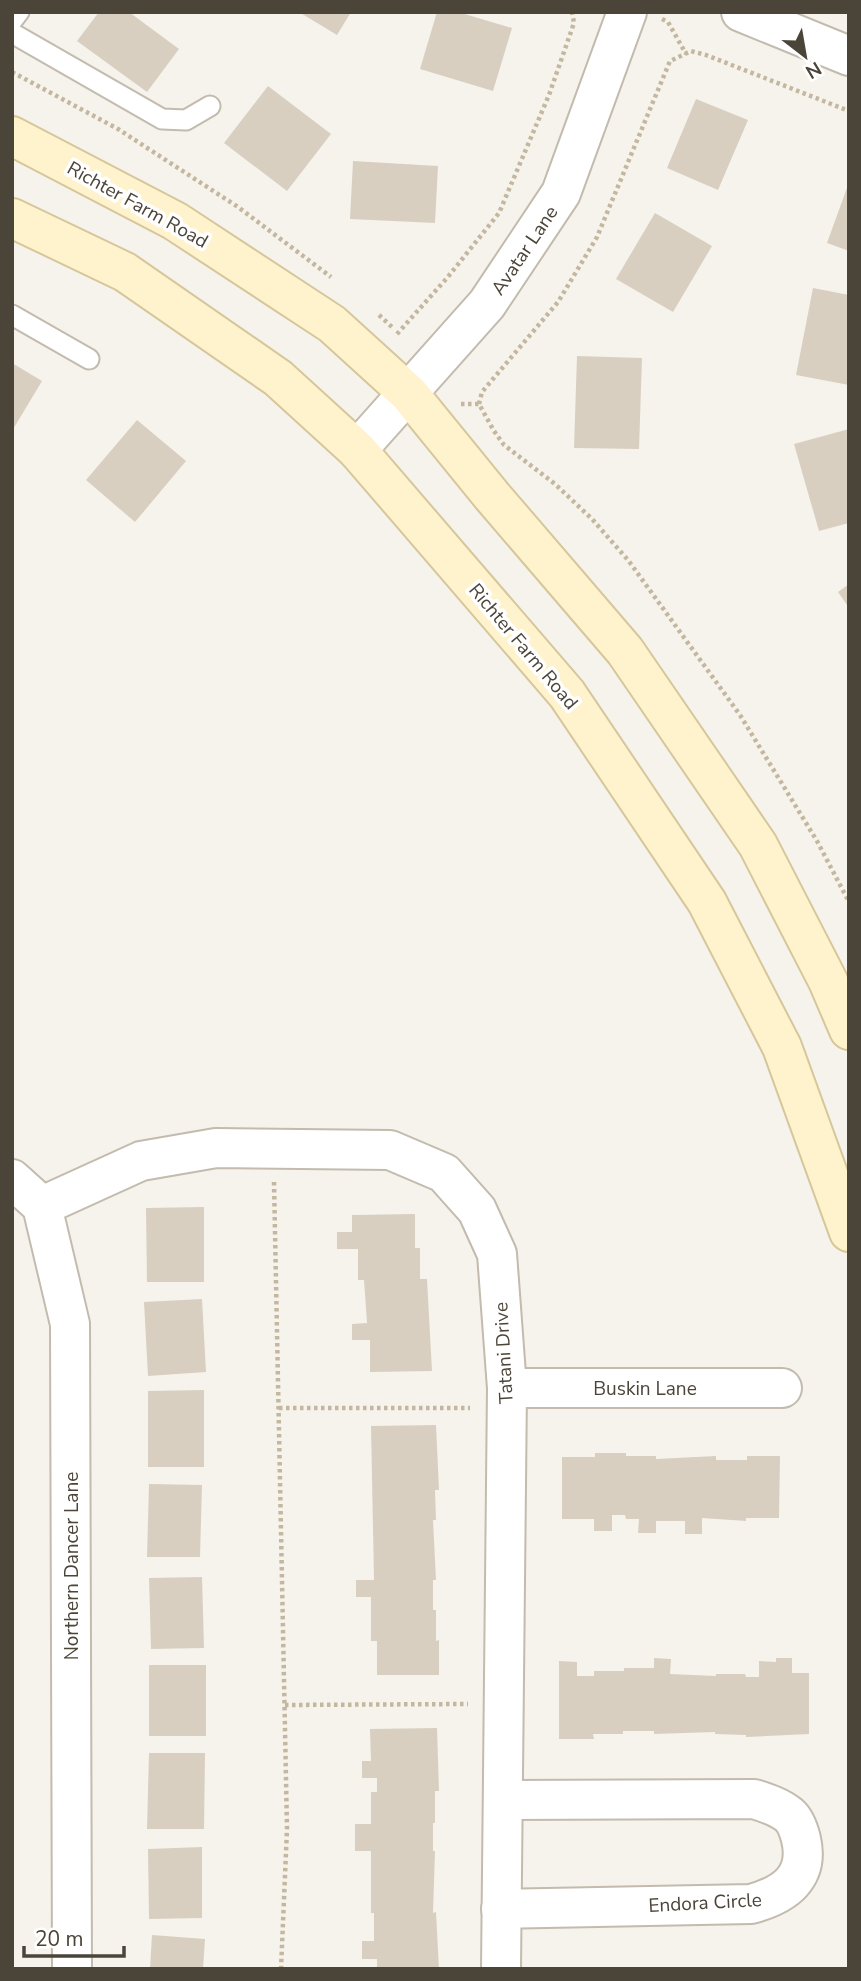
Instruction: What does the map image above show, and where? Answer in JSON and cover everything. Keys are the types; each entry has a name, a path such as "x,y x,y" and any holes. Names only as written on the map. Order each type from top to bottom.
{"main road":[{"name":"Richter Farm Road","path":"12,136 176,220 331,324 409,394 625,651 758,845 828,981 849,1030"},
{"name":"Richter Farm Road","path":"12,218 125,272 278,378 357,450 567,694 707,902 782,1047 849,1232"}],"street":[{"path":"741,12 849,56"},
{"name":"Avatar Lane","path":"357,450 487,304 561,193 643,15"},
{"name":"Tatani Drive","path":"41,1206 141,1161 216,1148 390,1150 444,1173 477,1210 497,1254 507,1398 501,1969"},
{"path":"12,1179 41,1206"},
{"name":"Northern Dancer Lane","path":"41,1206 70,1324 72,1969"},
{"name":"Buskin Lane","path":"507,1398 782,1388"},
{"name":"Endora Circle","path":"501,1909 751,1904 772,1898 796,1878 802,1866 803,1850 798,1829 791,1816 775,1806 754,1799 504,1800"}],"lane":[{"path":"12,20 19,12"},
{"path":"12,33 162,119 186,120 210,106"},
{"path":"12,315 89,359"}],"path":[{"path":"397,334 447,278 499,213 549,95 574,23 572,12"},
{"path":"643,15 668,22 685,54"},
{"path":"479,404 482,392 558,302 597,237 670,61 691,51 706,55 849,111"},
{"path":"273,1149 288,1829 281,1969"},
{"path":"278,1408 507,1398"},
{"path":"285,1705 504,1703"}],"building":[{"path":"99,12 129,12 179,49 147,92 77,41"},
{"path":"299,12 351,12 337,35"},
{"path":"437,12 458,12 512,28 493,91 420,69"},
{"path":"268,86 331,134 287,191 224,143"},
{"path":"696,99 748,120 718,190 667,168"},
{"path":"353,161 438,166 435,223 350,219"},
{"path":"849,185 849,251 827,243"},
{"path":"655,213 712,246 673,312 616,279"},
{"path":"813,288 849,295 849,385 796,375"},
{"path":"577,356 642,358 639,449 574,448"},
{"path":"12,363 42,381 12,431"},
{"path":"137,420 186,461 135,522 86,480"},
{"path":"849,429 849,523 819,531 794,444"},
{"path":"849,584 849,608 838,592"},
{"path":"204,1207 204,1282 147,1282 146,1208"},
{"path":"415,1214 415,1248 420,1248 420,1279 427,1279 432,1371 370,1372 370,1340 352,1340 352,1324 367,1323 364,1280 358,1280 358,1249 337,1249 337,1232 352,1232 352,1215"},
{"path":"202,1299 206,1372 148,1376 144,1302"},
{"path":"204,1390 204,1467 148,1467 148,1391"},
{"path":"436,1425 439,1490 435,1490 436,1520 433,1520 436,1580 433,1580 433,1610 436,1610 436,1641 439,1640 439,1675 377,1675 377,1641 371,1641 371,1597 356,1597 356,1580 374,1580 371,1426"},
{"path":"595,1453 626,1453 626,1456 656,1456 656,1459 716,1456 716,1460 780,1456 779,1518 746,1518 746,1521 702,1518 702,1534 685,1534 685,1521 656,1521 656,1533 638,1533 639,1519 612,1515 612,1531 594,1531 594,1519 562,1519 562,1457 595,1457"},
{"path":"149,1484 202,1485 200,1557 147,1557"},
{"path":"202,1577 204,1648 151,1649 149,1578"},
{"path":"654,1658 671,1659 670,1674 745,1674 746,1677 759,1677 759,1661 776,1662 776,1658 792,1658 792,1673 809,1673 809,1734 746,1737 715,1732 654,1734 654,1731 623,1731 623,1734 593,1734 594,1739 559,1739 559,1661 577,1662 577,1676 594,1676 594,1671 654,1668"},
{"path":"149,1665 206,1665 206,1736 149,1736"},
{"path":"437,1728 439,1791 435,1791 433,1823 433,1913 436,1912 439,1969 377,1969 377,1959 362,1959 362,1941 374,1941 371,1851 355,1851 355,1824 371,1824 371,1792 377,1792 377,1778 362,1778 362,1761 371,1761 370,1729"},
{"path":"149,1753 205,1753 204,1829 147,1829"},
{"path":"202,1847 202,1918 149,1919 148,1849"},
{"path":"152,1935 205,1939 203,1969 150,1969"}]}
